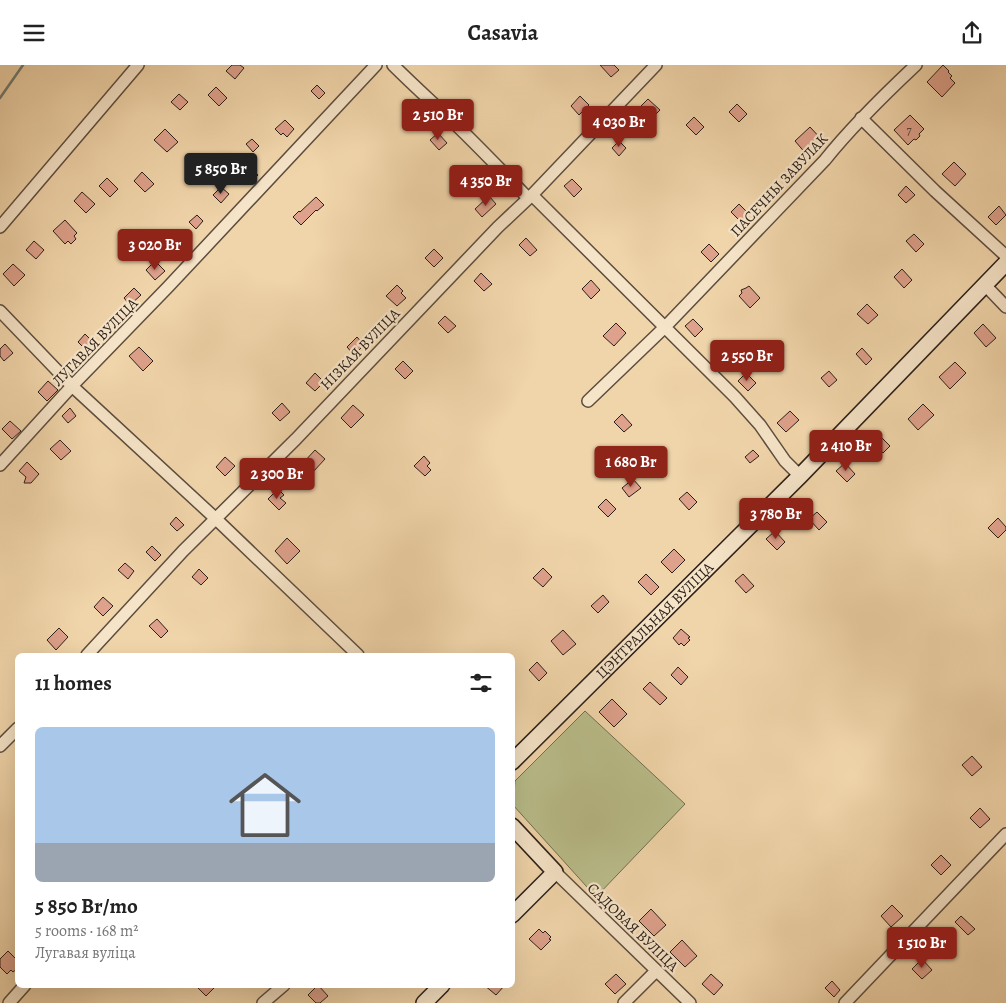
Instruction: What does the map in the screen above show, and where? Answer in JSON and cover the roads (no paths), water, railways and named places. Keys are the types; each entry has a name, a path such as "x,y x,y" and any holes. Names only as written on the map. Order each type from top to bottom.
{"main road":[{"name":"ЦЭНТРАЛЬНАЯ ВУЛІЦА","path":"515,759 800,476 1006,263"},
{"path":"515,829 555,872 515,912"},
{"path":"424,1003 439,988"}],"street":[{"path":"0,227 138,65"},
{"name":"ЛУГАВАЯ ВУЛІЦА","path":"0,465 376,65"},
{"path":"392,65 666,327 735,397 760,425 785,461 800,476"},
{"name":"НІЗКАЯ ВУЛІЦА","path":"89,653 183,551 296,439 656,65"},
{"name":"ПАСЕЧНЫ ЗАВУЛАК","path":"588,401 666,327 825,160 861,118 916,65"},
{"path":"861,118 935,191 1006,256"},
{"path":"985,285 1006,307"},
{"path":"0,311 72,387 215,518 356,653"},
{"path":"0,746 15,730"},
{"path":"845,1003 1006,834"},
{"name":"САДОВАЯ ВУЛІЦА","path":"555,872 690,1003"},
{"path":"624,1003 656,971"},
{"path":"9,1003 22,988"},
{"path":"263,1003 280,988"}],"waterway":[{"path":"0,98 23,65"}]}
